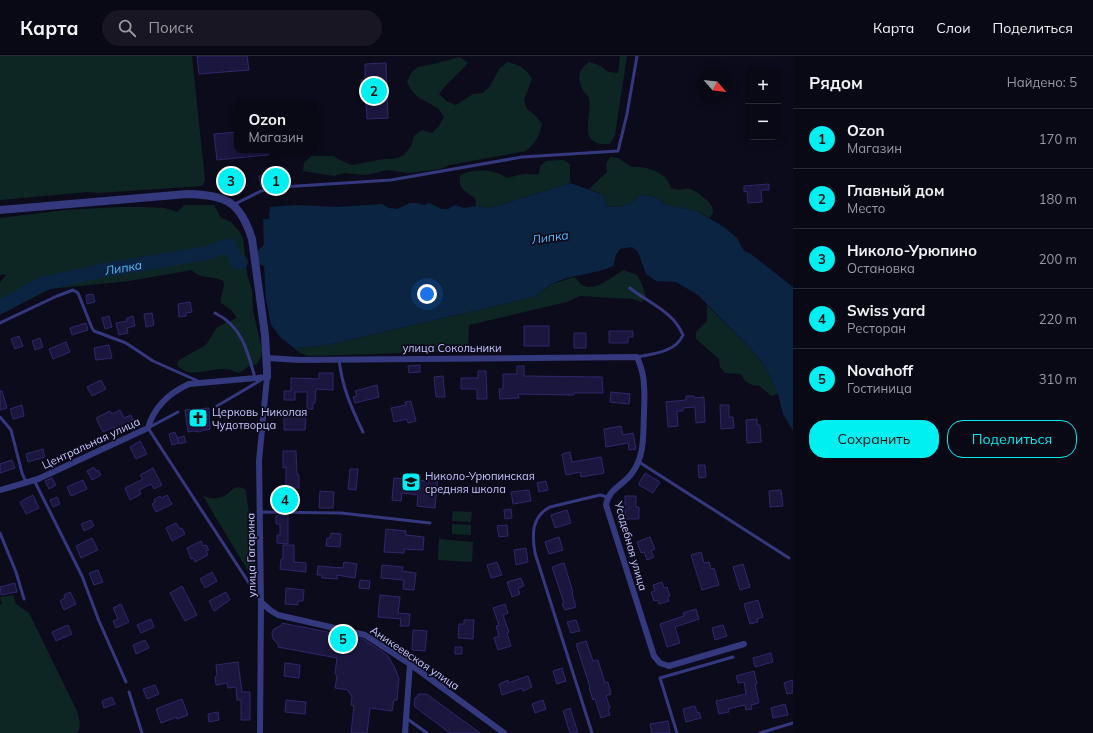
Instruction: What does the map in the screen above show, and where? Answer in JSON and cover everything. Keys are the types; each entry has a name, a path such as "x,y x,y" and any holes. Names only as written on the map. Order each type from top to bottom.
{"street":[{"path":"0,210 188,194 206,194 226,199 233,205 247,224 252,239 265,335 267,377"},
{"name":"улица Сокольники","path":"267,358 299,360 637,357"},
{"name":"Усадебная улица","path":"637,357 641,368 644,386 642,448 639,462 632,474 612,491 607,497 606,505 654,656 660,663 669,666 744,644"},
{"name":"Центральная улица","path":"0,490 34,480 148,428 151,418 168,396 189,384 267,377"},
{"name":"улица Гагарина","path":"260,733 261,602 259,461 267,377"},
{"name":"Аникеевская улица","path":"261,602 278,615 365,635 410,664 504,733"},
{"path":"405,733 410,664"}],"lane":[{"path":"233,205 261,191 282,187 392,180 522,157 618,151 627,114 637,56"},
{"path":"630,288 669,314 680,327 683,335 674,346 657,353 637,357"},
{"path":"0,323 73,290 78,293 94,330 126,343 153,361 202,383"},
{"path":"215,313 225,318 236,329 246,346 255,378"},
{"path":"339,359 340,373 347,398 363,432"},
{"path":"217,406 247,387 267,377"},
{"path":"178,412 148,428 261,602"},
{"path":"0,417 11,430 22,473 26,482"},
{"path":"639,462 789,558"},
{"path":"34,480 82,576 99,621 126,682"},
{"path":"592,733 536,553 533,528 543,511 550,507 600,495 607,497"},
{"path":"260,512 341,513 430,523"},
{"path":"0,533 16,572 24,599"},
{"path":"677,733 660,678 733,657"},
{"path":"129,692 142,733"},
{"path":"406,718 427,733"},
{"path":"760,733 793,723"}],"green space":[{"path":"0,56 192,56 205,180 202,186 98,193 88,192 0,200"},
{"path":"620,56 627,56 615,135 610,144 599,143 593,140 589,135 589,98 583,91 579,76 583,67 589,62 599,65 608,72 618,73"},
{"path":"459,57 468,63 439,94 446,101 456,105 473,94 483,93 490,86 500,68 508,62 522,68 532,79 524,100 527,109 535,115 542,124 537,139 526,151 449,165 440,169 409,173 387,170 366,175 345,173 334,176 303,171 304,163 311,156 333,156 352,165 384,159 394,159 404,155 411,146 414,136 422,130 432,133 439,126 444,117 438,108 419,98 412,91 407,82 411,73 418,67"},
{"path":"610,157 618,158 631,167 647,168 659,173 667,179 671,188 679,190 688,188 695,191 708,201 712,207 713,212 710,218 697,211 667,205 653,196 639,195 628,204 616,207 606,206 604,195 589,189 607,172 606,164"},
{"path":"563,160 570,164 570,183 490,208 476,206 475,198 465,191 460,184 460,175 472,171 491,171 507,178 523,174 539,174 540,166 546,161"},
{"path":"184,205 214,205 221,218 231,222 243,238 247,274 252,290 253,311 262,349 261,357 257,364 249,366 239,373 230,369 221,369 193,373 186,372 177,364 179,360 206,345 217,327 237,318 231,310 221,303 224,287 223,281 199,275 192,270 129,281 50,289 0,315 0,283 6,274 0,275 0,218 65,210 121,207 165,208 177,212"},
{"path":"623,270 637,275 641,282 646,297 641,302 633,299 580,296 567,302 469,325 468,351 309,356 300,353 294,348 321,346 341,342 534,297 552,284 574,277 586,287 597,286"},
{"path":"707,305 751,349 765,366 778,394 771,396 760,386 752,385 745,381 741,374 725,373 720,367 719,359 696,339 696,332 707,321"},
{"path":"240,487 246,490 255,559 254,581 203,496 207,498 220,498 234,488"},
{"path":"453,511 472,512 471,522 452,521"},
{"path":"452,524 471,525 471,535 452,534"},
{"path":"439,539 473,542 472,562 438,560"},
{"path":"13,595 16,604 29,613 77,711 80,725 77,733 0,733 0,605 2,604 0,597"}],"water":[{"path":"570,183 604,195 606,206 616,207 628,204 639,195 653,196 667,205 697,211 724,227 737,238 744,251 751,254 793,287 793,431 783,414 778,394 765,366 751,349 698,295 676,282 656,281 646,274 638,252 632,247 620,249 616,255 613,266 566,278 550,285 534,297 341,342 321,346 294,348 281,338 271,325 266,299 264,266 258,264 257,251 264,245 263,219 269,219 270,207 296,205 337,207 382,204 389,208 397,209 410,203 424,205 429,203 442,209 448,209 455,205 464,208 476,206 490,208"}],"building":[{"path":"197,56 247,56 249,70 199,74"},
{"path":"386,63 388,118 367,119 366,101 362,101 361,80 365,80 365,64"},
{"path":"234,132 234,153 277,154 217,160 214,134"},
{"path":"277,174 278,185 261,187 259,176"},
{"path":"769,184 769,190 761,190 762,202 748,203 747,191 744,192 744,186"},
{"path":"93,294 95,302 87,304 86,295"},
{"path":"190,302 192,312 186,313 186,316 179,317 178,304"},
{"path":"152,313 154,325 146,327 144,314"},
{"path":"109,316 112,327 105,329 102,318"},
{"path":"133,316 135,326 127,328 128,333 119,335 116,323 127,321 127,318"},
{"path":"86,323 88,330 72,335 70,328"},
{"path":"524,326 549,326 549,346 524,346"},
{"path":"609,331 633,331 633,337 628,337 628,343 609,343"},
{"path":"574,333 586,333 586,348 574,348"},
{"path":"19,336 23,346 15,349 11,339"},
{"path":"40,338 43,347 35,350 32,341"},
{"path":"66,342 70,352 53,359 49,349"},
{"path":"109,345 112,358 96,360 94,348"},
{"path":"420,365 420,372 409,373 408,366"},
{"path":"517,366 524,366 524,376 602,377 603,393 574,393 574,395 518,394 519,398 500,399 499,389 503,389 503,374 517,374"},
{"path":"478,371 486,371 487,399 477,399 477,389 461,389 461,378 478,378"},
{"path":"319,373 333,373 333,390 316,389 313,409 307,409 307,392 295,392 295,400 284,400 284,391 291,391 291,378 319,379"},
{"path":"443,376 445,397 436,397 434,377"},
{"path":"101,380 106,389 92,396 87,387"},
{"path":"377,385 379,397 355,403 353,397 357,396 355,391"},
{"path":"0,391 2,391 7,408 0,410"},
{"path":"611,392 630,394 629,404 610,402"},
{"path":"686,396 694,396 695,398 704,397 705,422 696,423 695,407 683,408 683,411 677,411 678,426 668,427 666,402 686,400"},
{"path":"411,401 416,421 408,423 407,419 394,422 391,408 406,405 405,402"},
{"path":"22,405 24,416 13,419 10,409"},
{"path":"720,405 729,405 729,417 733,417 734,428 721,429"},
{"name":"Церковь Николая Чудотворца","path":"209,408 210,429 199,432 188,432 185,410"},
{"path":"120,410 124,418 131,415 133,421 127,424 129,428 118,434 114,427 103,432 96,418 110,411 112,414"},
{"path":"284,416 306,417 305,430 284,430"},
{"path":"757,419 757,425 760,425 761,442 747,443 746,420"},
{"path":"621,426 623,435 633,433 636,449 629,450 628,443 606,447 604,429"},
{"path":"175,432 179,443 172,445 169,434"},
{"path":"184,436 186,442 179,444 177,438"},
{"path":"140,441 147,454 136,459 130,447"},
{"path":"43,449 45,457 28,462 26,454"},
{"path":"283,451 296,451 299,488 286,488 286,467 283,468"},
{"path":"570,452 572,462 601,457 604,473 581,477 580,472 566,475 562,454"},
{"path":"12,460 15,468 0,473 0,464"},
{"path":"698,465 705,465 706,477 699,478"},
{"path":"94,467 101,475 92,480 87,471"},
{"path":"153,468 162,485 154,489 151,484 139,490 141,494 130,500 125,488 143,479 140,475"},
{"path":"350,469 358,469 356,490 348,489"},
{"path":"645,473 660,482 653,493 639,485"},
{"path":"430,475 438,476 435,508 417,506 418,495 402,493 401,501 392,500 394,478 426,481 426,478 429,479"},
{"path":"52,478 56,485 49,489 45,481"},
{"path":"83,480 87,489 71,496 67,487"},
{"path":"546,481 548,490 539,492 537,483"},
{"path":"529,490 531,501 513,504 511,492"},
{"path":"781,490 783,506 770,507 769,491"},
{"path":"320,491 334,492 333,508 319,508"},
{"path":"292,492 292,508 278,509 278,493"},
{"path":"33,495 39,508 26,514 20,502"},
{"path":"167,495 172,504 156,512 152,504 155,502 154,500 160,496 162,498"},
{"path":"625,496 636,496 636,507 639,507 639,519 625,519"},
{"path":"57,497 60,504 53,507 50,500"},
{"path":"511,509 512,518 505,519 504,510"},
{"path":"567,510 571,523 555,528 551,515"},
{"path":"288,515 288,544 277,543 277,535 280,535 280,524 276,524 276,516"},
{"path":"91,520 94,526 84,531 81,524"},
{"path":"176,523 180,529 182,528 185,534 172,541 166,528"},
{"path":"507,525 508,536 499,537 497,526"},
{"path":"386,529 406,531 406,535 424,537 423,550 404,549 404,553 384,552"},
{"path":"331,533 341,534 340,547 326,546 327,538 330,538"},
{"path":"559,537 563,550 549,554 545,542"},
{"path":"650,537 655,549 651,551 654,557 647,560 644,552 641,553 637,542"},
{"path":"92,538 98,550 81,558 76,546"},
{"path":"201,541 203,546 206,545 209,550 206,551 208,555 195,562 193,558 191,559 187,548"},
{"path":"283,545 294,545 294,562 306,563 306,572 280,569 281,559 283,559"},
{"path":"526,548 528,562 516,565 514,550"},
{"path":"701,552 704,563 709,562 711,569 714,568 719,585 702,590 691,555"},
{"path":"344,562 357,564 355,578 337,575 337,579 322,578 322,575 317,575 318,566 343,568"},
{"path":"497,562 502,575 491,578 487,565"},
{"path":"564,563 576,607 565,610 552,567"},
{"path":"743,564 750,587 740,590 733,567"},
{"path":"382,565 403,567 402,571 416,573 414,590 403,589 404,580 381,578"},
{"path":"98,570 103,582 94,585 89,573"},
{"path":"212,572 217,581 205,588 200,579"},
{"path":"521,578 524,586 518,588 520,594 512,597 507,582"},
{"path":"360,580 370,581 369,589 359,588"},
{"path":"662,582 664,588 667,587 670,596 667,597 669,601 659,604 658,600 654,601 651,592 655,591 653,585"},
{"path":"15,583 17,592 1,595 0,587"},
{"path":"182,586 197,615 185,621 170,593"},
{"path":"286,588 304,590 303,601 298,601 298,605 285,604"},
{"path":"70,592 76,604 64,610 60,601 65,598 64,595"},
{"path":"226,592 230,600 214,611 209,601"},
{"path":"380,595 400,597 398,613 410,614 409,626 400,626 401,619 378,617"},
{"path":"758,600 763,617 757,619 758,622 750,624 744,604"},
{"path":"121,604 129,622 116,628 113,621 118,619 113,608"},
{"path":"505,604 508,613 503,615 509,632 507,633 511,646 498,650 494,638 499,636 496,626 499,625 493,608"},
{"path":"696,609 699,619 675,627 680,643 667,647 660,624 684,616 683,613"},
{"path":"151,619 154,627 141,633 137,625"},
{"path":"464,620 474,620 473,639 458,638 459,624 464,624"},
{"path":"576,620 580,631 571,633 567,622"},
{"path":"282,623 363,639 388,656 399,679 397,700 394,700 392,711 370,708 367,733 351,733 354,706 351,705 352,697 348,690 335,688 337,658 278,647 278,644 273,639 272,633 274,629 282,625"},
{"path":"68,625 72,634 56,641 52,632"},
{"path":"723,625 727,636 715,640 712,628"},
{"path":"413,630 427,631 425,651 412,650"},
{"path":"145,640 149,648 136,654 133,645"},
{"path":"586,641 593,661 598,660 605,683 608,682 611,694 606,696 610,708 608,709 610,715 601,718 595,699 593,700 576,644"},
{"path":"455,647 462,647 462,654 455,654"},
{"path":"771,653 773,662 755,667 753,658"},
{"path":"238,662 242,692 250,692 250,720 241,720 241,700 237,700 236,687 228,688 227,683 216,685 216,665"},
{"path":"285,663 300,665 299,678 284,676"},
{"path":"562,668 566,681 557,684 553,671"},
{"path":"754,671 759,703 751,705 752,709 746,710 745,705 728,709 729,712 719,714 716,701 746,694 744,682 738,683 736,676"},
{"path":"528,676 532,687 523,691 522,688 502,695 499,684 508,680 508,683"},
{"path":"793,680 793,693 787,694 784,683"},
{"path":"155,685 159,694 147,699 143,689"},
{"path":"419,694 428,695 480,733 450,733 415,707 415,698"},
{"path":"112,697 115,704 104,708 102,701"},
{"path":"182,699 188,715 177,719 177,717 161,723 156,709"},
{"path":"286,700 306,702 305,714 285,712"},
{"path":"543,700 546,709 535,713 532,704"},
{"path":"785,704 788,715 773,718 771,708"},
{"path":"695,706 697,713 699,712 701,718 686,722 683,709"},
{"path":"570,708 578,733 570,733 563,711"},
{"path":"218,712 219,720 209,722 208,714"},
{"path":"668,721 670,733 652,733 650,724"}],"waterway":[{"name":"Липка","path":"0,307 42,284 100,271 207,253 228,245 237,262 241,262"}],"place":[{"name":"Главный дом","path":"374,91"},
{"name":"Николо-Урюпино","path":"231,181"},
{"name":"Ozon","path":"276,181"},
{"name":"Церковь Николая Чудотворца","path":"198,418"},
{"name":"Николо-Урюпинская средняя школа","path":"411,482"},
{"name":"Swiss yard","path":"285,500"},
{"name":"Novahoff","path":"343,639"}]}
